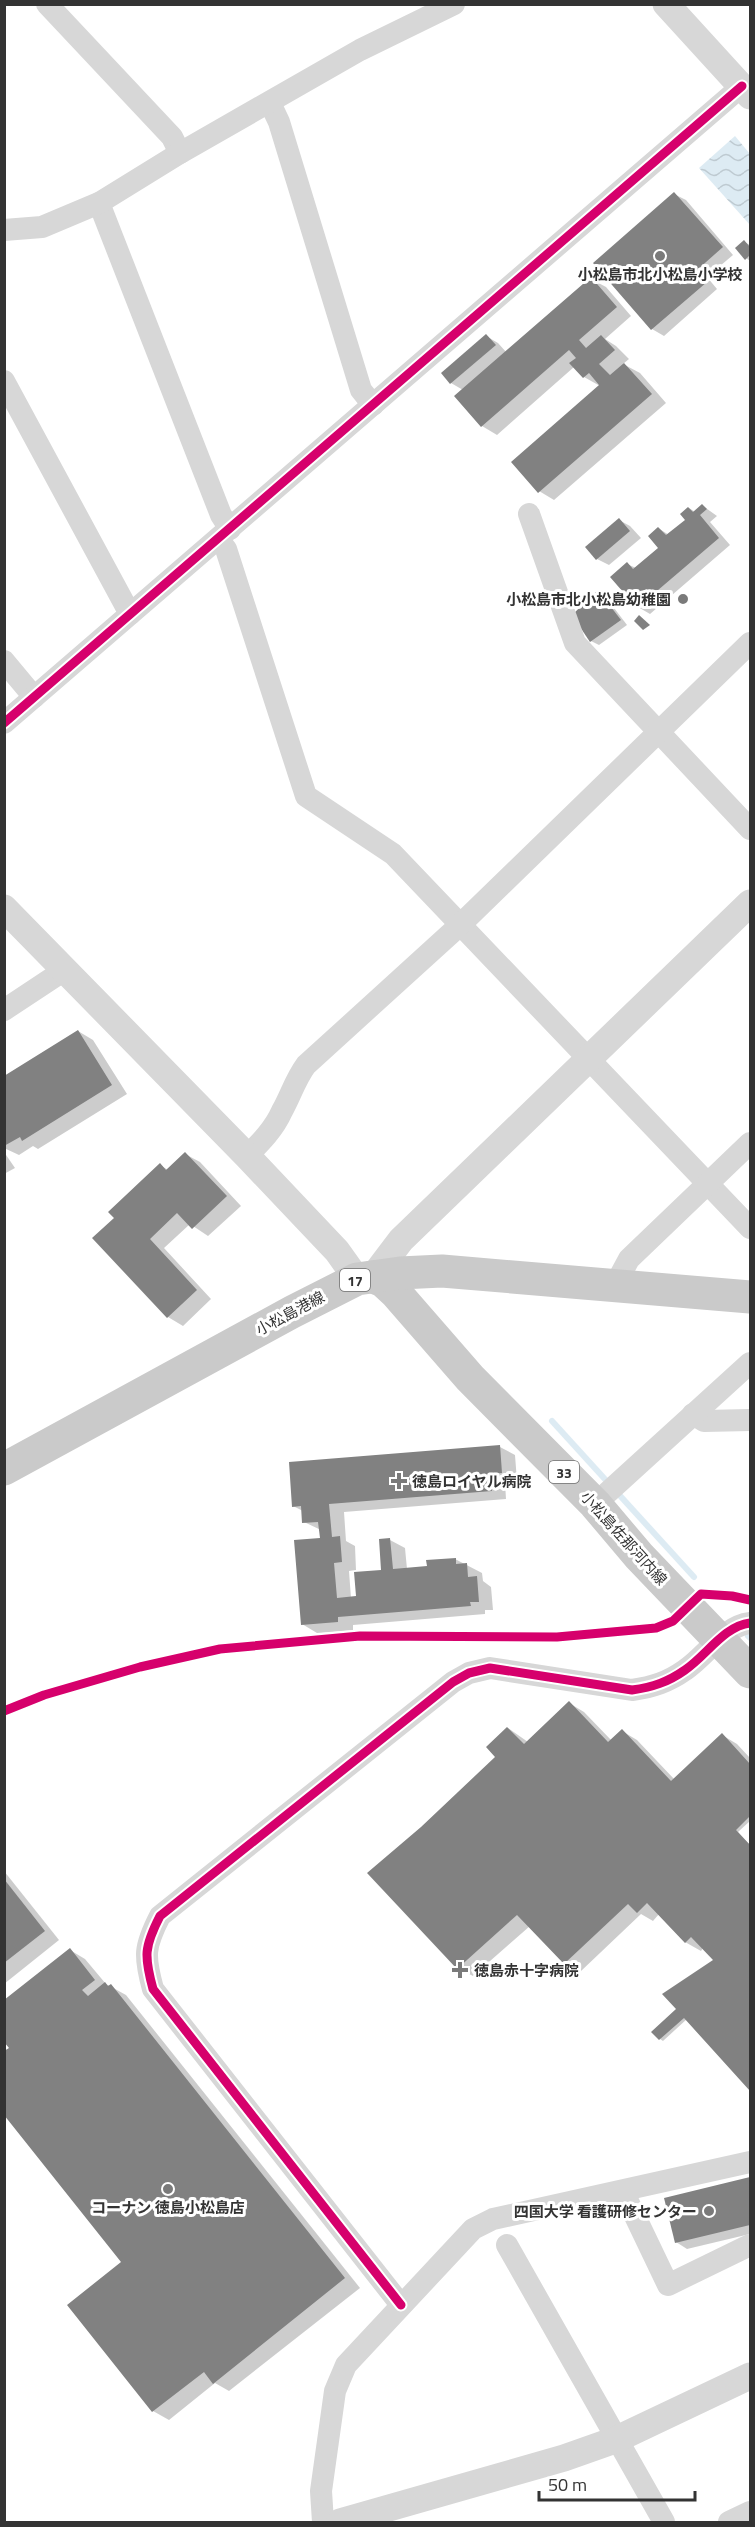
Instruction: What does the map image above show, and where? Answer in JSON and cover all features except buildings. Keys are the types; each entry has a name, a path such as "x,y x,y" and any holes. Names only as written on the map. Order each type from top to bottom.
{"main road":[{"name":"小松島港線","path":"4,1469 292,1312 365,1278 400,1273 442,1271 750,1297"},
{"name":"小松島佐那河内線","path":"365,1278 383,1281 470,1378 606,1493 639,1556 750,1672"}],"street":[{"path":"47,4 172,137 180,153"},
{"path":"4,230 42,227 99,203 180,153 360,51 454,4"},
{"path":"4,723 373,405 746,91 666,4"},
{"path":"270,103 279,122 360,390 373,405"},
{"path":"99,203 221,515 226,549 306,796 393,854 709,1182 750,1228"},
{"path":"4,381 130,614"},
{"path":"529,514 571,636 658,733 750,829"},
{"path":"247,1156 266,1138 282,1112 294,1081 306,1065 460,925 750,643"},
{"path":"4,661 34,697"},
{"path":"4,908 365,1278 401,1240 750,903"},
{"path":"4,1010 66,969"},
{"path":"615,1285 629,1259 750,1143"},
{"path":"606,1493 750,1364"},
{"path":"693,1414 704,1421 750,1420"},
{"path":"401,2305 153,1989 146,1961 148,1938 159,1916 453,1682 470,1673 490,1668 632,1690 656,1687 686,1670 736,1627 750,1623"},
{"path":"323,2523 321,2492 335,2391 346,2365 473,2229 493,2219 750,2162"},
{"path":"623,2191 668,2285 750,2245"},
{"path":"507,2245 615,2440 664,2523"},
{"path":"340,2523 564,2458 615,2440 750,2376"},
{"path":"729,2523 750,2512"}],"water":[{"path":"735,136 750,154 750,225 699,168"}],"waterway":[{"path":"552,1421 694,1577"}],"cycle path":[{"path":"4,723 742,86"},
{"path":"4,1711 44,1695 140,1667 220,1649 360,1636 557,1637 656,1628 673,1621 701,1594 750,1600"},
{"path":"401,2305 153,1989 147,1952 160,1916 453,1682 469,1673 490,1668 632,1690 640,1689 679,1674 724,1635 741,1625 750,1623"}],"place":[{"name":"小松島市北小松島小学校","path":"660,256"},
{"name":"小松島市北小松島幼稚園","path":"683,599"},
{"name":"徳島ロイヤル病院","path":"399,1481"},
{"name":"徳島赤十字病院","path":"460,1970"},
{"name":"コーナン 徳島小松島店","path":"168,2189"},
{"name":"四国大学 看護研修センター","path":"709,2211"}]}
